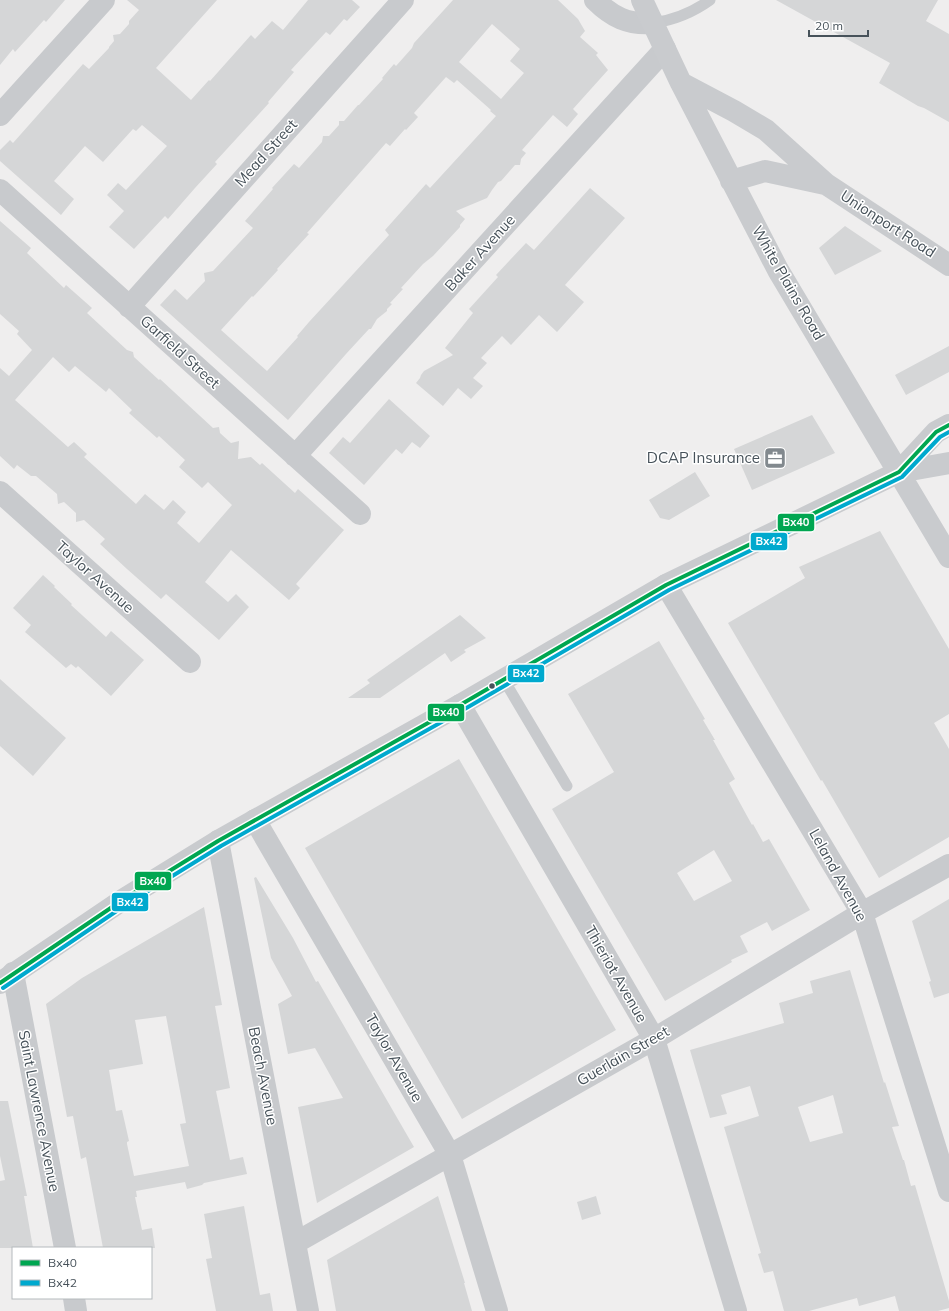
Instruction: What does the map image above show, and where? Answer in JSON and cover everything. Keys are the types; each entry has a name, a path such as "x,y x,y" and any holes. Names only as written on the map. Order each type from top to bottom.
{"main road":[{"name":"White Plains Road","path":"642,0 681,83 778,270 949,557"},
{"name":"Unionport Road","path":"681,83 766,130 826,184 949,265"},
{"name":"Unionport Road","path":"731,181 766,171 826,184"},
{"path":"899,472 936,432 949,425"},
{"path":"7,978 124,899 218,841 504,680 666,585 899,472 949,463"}],"street":[{"path":"0,115 104,0"},
{"name":"Mead Street","path":"129,307 403,0"},
{"path":"595,0 617,18 635,23 653,23"},
{"name":"Baker Avenue","path":"295,456 665,49"},
{"name":"Garfield Street","path":"0,190 360,514"},
{"name":"Taylor Avenue","path":"0,492 190,662"},
{"name":"Leland Avenue","path":"666,585 862,913 949,1191"},
{"name":"Thieriot Avenue","path":"460,705 654,1039 736,1311"},
{"name":"Taylor Avenue","path":"255,820 450,1155 498,1311"},
{"name":"Beach Avenue","path":"218,841 308,1311"},
{"name":"Guerlain Street","path":"295,1243 654,1039 862,913 949,865"},
{"name":"Saint Lawrence Avenue","path":"7,978 65,1247"},
{"path":"74,1299 76,1311"}],"lane":[{"path":"653,23 681,17 696,10 710,0"},
{"path":"504,680 567,786"}],"building":[{"path":"0,0 65,0 46,22 44,20 15,52 13,49 0,65"},
{"path":"127,0 217,0 156,68 191,100 251,35 255,39 272,21 283,30 308,0 352,0 360,7 347,21 344,19 330,35 326,32 291,70 294,72 268,102 269,103 215,162 217,164 168,219 165,216 134,249 109,227 124,211 107,195 118,183 126,190 167,146 142,125 136,131 133,129 103,162 85,146 54,181 74,199 61,215 0,161 0,150 10,140 13,143 83,64 89,69 114,41 113,35 120,34 129,24 129,21 139,10"},
{"path":"453,0 558,0 578,19 585,31 580,37 598,53 596,55 608,70 573,109 578,114 567,127 553,115 522,150 526,153 521,159 520,165 515,165 501,181 498,182 487,198 456,211 465,219 460,227 401,288 403,289 390,303 392,304 387,311 377,319 371,329 369,329 346,354 288,420 160,305 175,289 187,300 205,281 204,273 213,271 253,228 245,221 273,189 272,188 294,164 299,168 322,142 323,136 329,136 339,125 339,121 344,121 383,79 382,78 394,64 396,66 412,48 414,43","holes":["492,24 520,49 510,61 524,73 501,99 459,62","446,77 454,83 457,80 496,116 430,188 426,184 385,230 389,235 309,322 297,336 298,337 267,371 221,330 278,270 277,269 309,234 307,233 386,143 390,146 418,117 414,113"]},
{"path":"776,0 938,0 926,21 949,34 949,122 879,83 890,63"},
{"path":"590,188 625,218 565,285 584,302 557,332 539,315 511,345 502,336 481,358 487,363 473,378 483,386 471,399 458,388 443,406 416,383 421,375 424,371 453,355 445,348 473,313 469,309 498,277 496,275 526,243 534,250"},
{"path":"0,221 31,248 27,253 64,288 66,285 92,308 87,313 127,350 133,352 134,357 213,428 219,427 220,433 231,443 239,441 238,459 251,457 260,465 262,463 295,493 298,489 344,530 296,584 300,588 289,600 231,550 205,582 228,602 236,594 249,607 219,640 166,594 161,599 127,569 100,544 105,539 84,520 76,522 76,513 64,502 58,504 57,494 36,476 31,476 17,465 14,469 0,456 0,368 9,376 32,350 17,334 19,331 0,314","holes":["53,357 69,372 75,366 106,392 109,388 132,410 129,413 157,438 159,436 185,460 179,467 202,488 208,482 232,505 199,543 177,523 186,512 173,500 164,510 145,494 136,504 84,457 87,454 74,442 68,447 15,400"]},
{"path":"845,226 882,251 835,275 819,248"},
{"path":"949,346 949,372 906,395 895,375"},
{"path":"389,399 430,436 420,448 412,442 402,454 396,449 364,485 329,453 343,437 350,443"},
{"path":"812,415 835,453 752,490 734,449"},
{"path":"695,472 710,496 669,520 660,518 649,500"},
{"path":"880,531 949,649 949,714 934,723 949,749 949,837 879,878 728,623 805,578 799,567"},
{"path":"43,575 72,604 71,605 106,637 111,631 144,660 111,696 78,666 76,668 71,664 66,668 25,632 31,625 13,608"},
{"path":"460,615 486,638 464,650 466,652 451,662 445,653 380,698 348,698 370,683 367,680"},
{"path":"659,641 705,719 703,720 735,779 729,783 752,825 753,824 763,842 769,839 810,910 772,931 767,922 740,936 748,952 731,960 732,962 665,1001 552,809 614,772 568,694","holes":["714,850 732,881 694,901 677,873"]},
{"path":"0,679 66,738 33,776 0,746"},
{"path":"459,759 616,1030 462,1119 305,848"},
{"path":"256,877 293,938 316,982 318,981 414,1147 317,1203 298,1107 343,1098 315,1048 288,1054 278,1004 292,996 271,958 254,878"},
{"path":"949,899 949,993 934,998 929,982 931,981 912,921"},
{"path":"204,907 222,1005 215,1006 230,1088 216,1091 230,1160 243,1157 247,1174 204,1183 202,1185 187,1189 185,1182 136,1191 137,1197 135,1197 142,1230 152,1228 155,1248 103,1247 86,1157 81,1159 73,1116 67,1117 46,1004 82,978","holes":["166,1016 186,1123 180,1124 189,1166 134,1176 127,1144 129,1141 122,1110 116,1111 109,1070 143,1064 135,1020"]},
{"path":"850,970 884,1083 885,1082 899,1126 892,1127 904,1160 911,1186 915,1185 949,1301 949,1308 938,1311 899,1311 895,1296 859,1306 857,1298 809,1311 784,1311 773,1271 764,1273 758,1254 761,1253 724,1127 759,1116 750,1086 721,1095 727,1114 710,1118 690,1050 784,1023 779,1003 813,993 810,981","holes":["833,1095 843,1133 810,1142 798,1107"]},
{"path":"0,1101 8,1101 27,1196 24,1196 33,1247 0,1248 0,1181 5,1180 0,1156"},
{"path":"438,1196 465,1283 472,1311 336,1311 327,1260"},
{"path":"596,1196 601,1214 582,1220 577,1202"},
{"path":"244,1206 260,1295 270,1293 273,1311 216,1311 206,1259 212,1258 204,1214"}],"transit line":[{"name":"Bx40","path":"0,983 124,899 218,841 460,705 666,585 899,472 936,432 949,425"},
{"name":"Bx42","path":"3,988 127,904 221,846 463,710 669,590 902,477 940,437 949,432"}],"place":[{"name":"DCAP Insurance","path":"775,458"}]}
